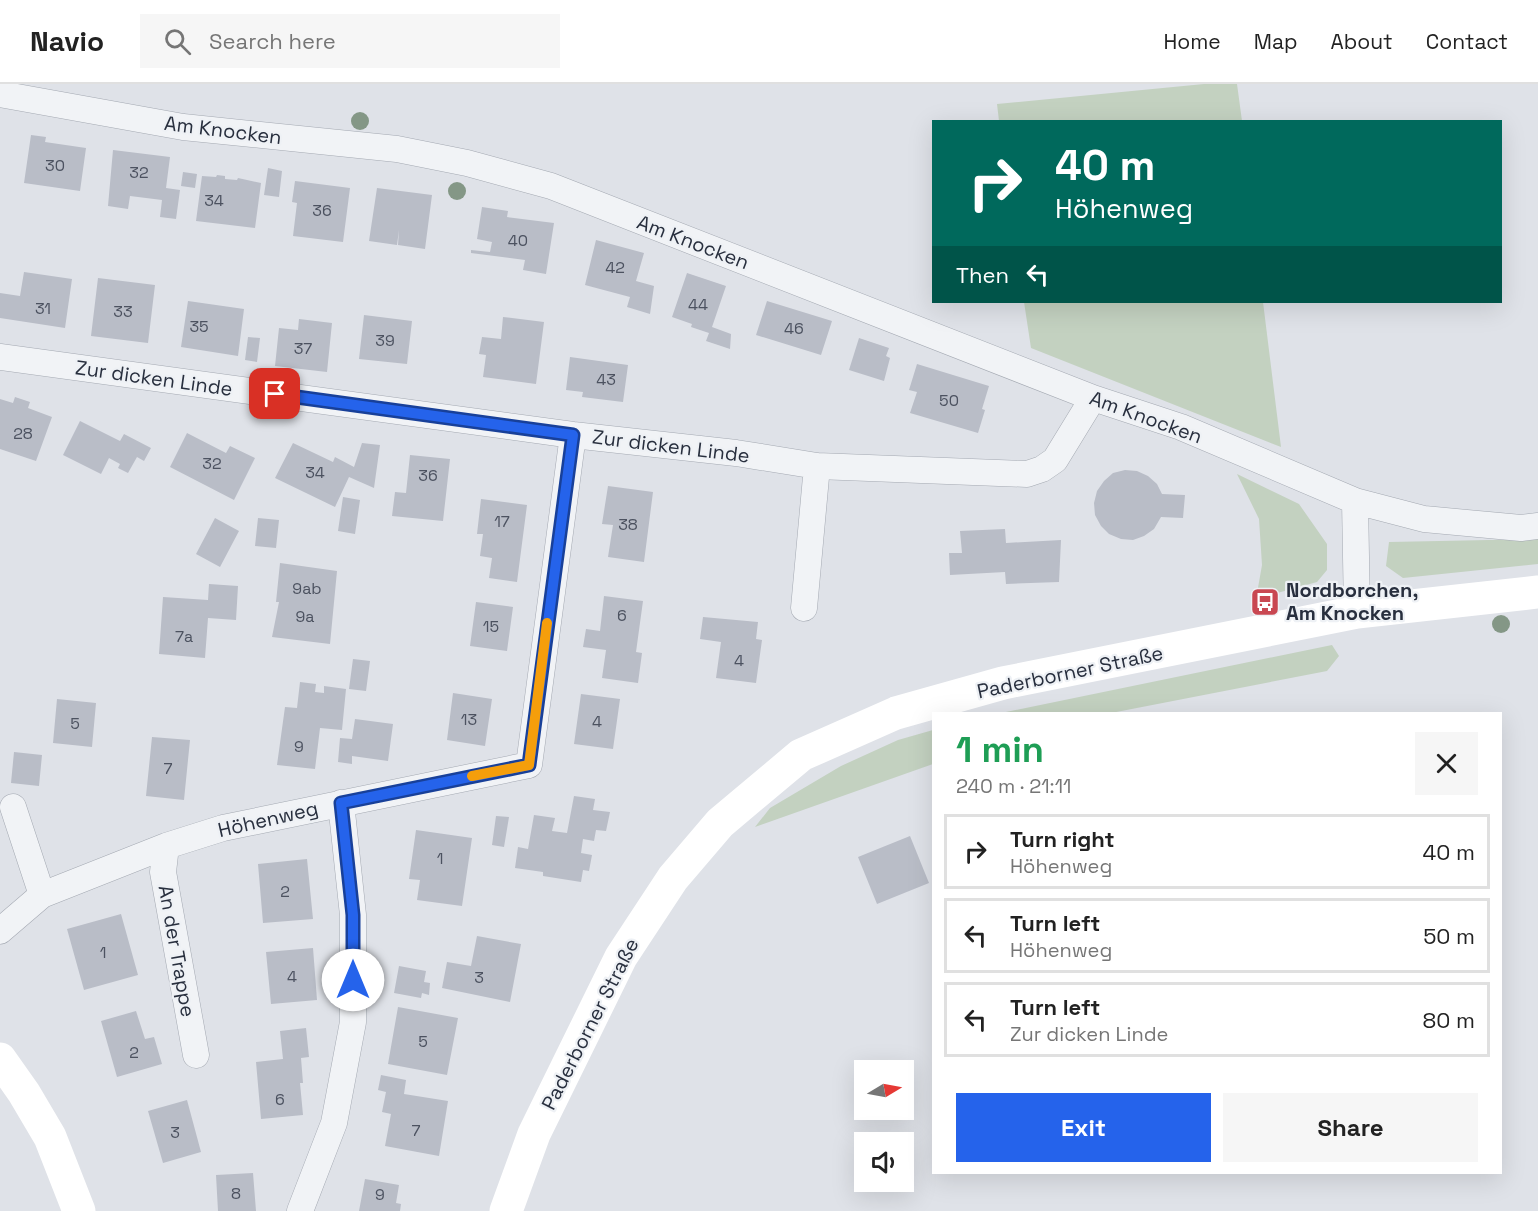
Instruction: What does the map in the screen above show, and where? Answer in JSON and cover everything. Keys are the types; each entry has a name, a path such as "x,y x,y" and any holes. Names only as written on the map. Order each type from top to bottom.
{"main road":[{"name":"Paderborner Straße","path":"506,1211 534,1134 621,957 674,878 720,823 801,755 896,713 1003,683 1357,612 1538,592"},
{"path":"0,1059 24,1093 50,1137 79,1211"}],"street":[{"name":"Am Knocken","path":"0,94 183,127 397,149 540,183 1093,398 1181,427 1355,501 1424,519 1521,528 1538,526"},
{"name":"Zur dicken Linde","path":"0,357 573,435 736,453 817,466 1027,474 1042,469 1055,460 1093,398"},
{"name":"Höhenweg","path":"0,931 42,895 166,846 223,828 529,765 573,435"},
{"path":"804,608 817,466"},
{"path":"1355,501 1357,612"},
{"path":"300,1211 334,1123 353,1022 353,915 341,803"},
{"path":"13,807 42,895"},
{"name":"An der Trappe","path":"166,846 163,872 196,1054"}],"green space":[{"path":"1204,84 1237,84 1242,120 999,120 997,104"},
{"path":"1024,303 1263,303 1281,447 1031,348"},
{"path":"1237,474 1299,504 1327,544 1327,570 1317,582 1256,599 1262,565 1259,519"},
{"path":"1538,539 1538,564 1403,578 1386,566 1389,542"},
{"path":"1332,645 1339,656 1327,671 1116,712 1006,712"},
{"path":"932,730 932,764 755,827 770,808 841,766 898,740"}],"building":[{"path":"31,135 46,137 45,142 86,148 80,191 24,183"},
{"path":"113,150 170,157 166,188 180,190 176,219 160,217 162,200 130,196 128,209 108,206"},
{"path":"268,168 282,171 279,197 264,195"},
{"path":"183,172 197,174 195,188 181,186"},
{"path":"217,175 225,176 225,179 237,180 238,178 261,183 255,228 196,221 202,176 216,177"},
{"path":"295,181 350,188 343,242 293,236 297,203 292,202"},
{"path":"377,188 432,195 425,249 398,245 399,230 397,245 369,241"},
{"path":"482,207 508,211 507,217 554,223 546,274 523,270 525,260 471,253 471,250 490,252 492,242 477,239"},
{"path":"596,240 644,253 636,281 654,286 650,314 627,307 630,297 585,285"},
{"path":"24,272 72,279 65,328 0,318 0,293 20,296"},
{"path":"687,273 726,286 712,327 731,334 730,349 706,341 709,333 672,317"},
{"path":"98,278 155,285 148,343 91,336"},
{"path":"188,301 244,309 238,356 181,347"},
{"path":"767,301 832,321 821,355 756,335"},
{"path":"364,315 412,321 407,364 359,359"},
{"path":"503,317 544,322 536,384 483,377 486,355 479,354 482,337 501,339"},
{"path":"299,319 332,323 327,372 275,366 279,328 298,330"},
{"path":"248,337 260,338 257,362 245,360"},
{"path":"859,338 889,348 886,356 890,358 884,381 849,370"},
{"path":"570,357 628,365 623,402 582,397 583,392 566,390"},
{"path":"917,364 989,386 978,433 910,413 917,392 909,390"},
{"path":"15,397 30,402 28,408 52,417 36,461 0,449 0,399 13,403"},
{"path":"80,421 120,441 124,434 151,448 144,461 137,457 128,473 118,468 120,464 109,458 101,474 63,455"},
{"path":"187,433 226,453 230,446 255,458 234,500 170,467"},
{"path":"293,443 333,462 335,457 354,467 362,443 380,445 374,488 349,477 335,507 275,478"},
{"path":"410,455 450,459 443,521 392,516 395,492 406,493"},
{"path":"1125,470 1137,471 1148,476 1157,484 1162,494 1185,495 1183,518 1161,517 1154,529 1133,540 1121,539 1109,534 1095,515 1094,503 1097,491 1113,473"},
{"path":"608,486 653,492 644,562 608,557 613,525 602,524"},
{"path":"343,497 360,500 355,534 338,531"},
{"path":"481,499 527,505 517,582 489,578 492,558 480,556 483,534 477,534"},
{"path":"215,518 239,531 220,567 196,554"},
{"path":"258,518 279,520 276,548 255,546"},
{"path":"1005,529 1006,543 1061,540 1059,582 1006,584 1005,572 950,575 949,553 962,553 960,531"},
{"path":"280,563 337,571 330,644 272,637 279,602 276,602"},
{"path":"209,584 238,586 236,620 208,618 205,658 159,654 163,597 208,600"},
{"path":"604,596 643,601 636,652 642,653 638,683 602,678 606,650 583,647 586,629 600,631"},
{"path":"476,602 513,607 507,651 470,646"},
{"path":"703,617 758,622 756,639 762,640 756,683 716,678 721,642 700,639"},
{"path":"353,659 370,661 366,691 349,689"},
{"path":"300,682 316,684 315,692 324,693 324,686 346,689 342,730 320,728 315,769 277,765 285,707 297,708"},
{"path":"453,693 492,699 485,746 447,740"},
{"path":"581,694 620,699 613,749 574,744"},
{"path":"57,699 96,703 92,747 53,743"},
{"path":"355,719 393,724 388,761 352,756 352,764 338,762 340,738 352,739"},
{"path":"152,737 190,740 184,800 146,796"},
{"path":"14,752 42,755 39,786 11,783"},
{"path":"574,796 595,799 593,810 610,812 606,831 596,830 594,841 583,839 581,853 592,855 589,871 583,870 581,882 543,876 543,872 515,868 518,847 528,849 534,815 555,818 552,831 567,833"},
{"path":"496,816 509,817 504,847 492,845"},
{"path":"416,830 472,838 462,906 417,900 420,880 409,879"},
{"path":"910,836 929,883 877,904 858,857"},
{"path":"307,859 313,919 263,923 258,864"},
{"path":"121,914 138,975 84,990 67,929"},
{"path":"477,936 521,944 510,1002 442,988 447,962 471,966"},
{"path":"313,948 317,1000 271,1004 266,952"},
{"path":"399,966 426,971 424,982 430,983 429,995 422,993 421,998 394,993"},
{"path":"398,1007 458,1018 447,1075 388,1064"},
{"path":"136,1011 145,1039 154,1037 162,1064 117,1077 101,1021"},
{"path":"306,1028 309,1057 301,1058 303,1083 300,1083 303,1115 261,1119 256,1062 283,1059 280,1031"},
{"path":"381,1075 406,1080 404,1094 448,1101 439,1156 385,1146 391,1114 382,1112 386,1092 378,1090"},
{"path":"187,1100 201,1152 163,1163 148,1111"},
{"path":"253,1173 256,1211 218,1211 216,1175"},
{"path":"365,1179 399,1185 396,1203 401,1204 400,1211 359,1211"}],"slow traffic":[{"path":"472,776 529,765 547,623"}],"place":[{"name":"Nordborchen, Am Knocken","path":"1265,602"}],"route":[{"path":"275,394 573,435 529,765 341,803 353,915 353,980"}]}
